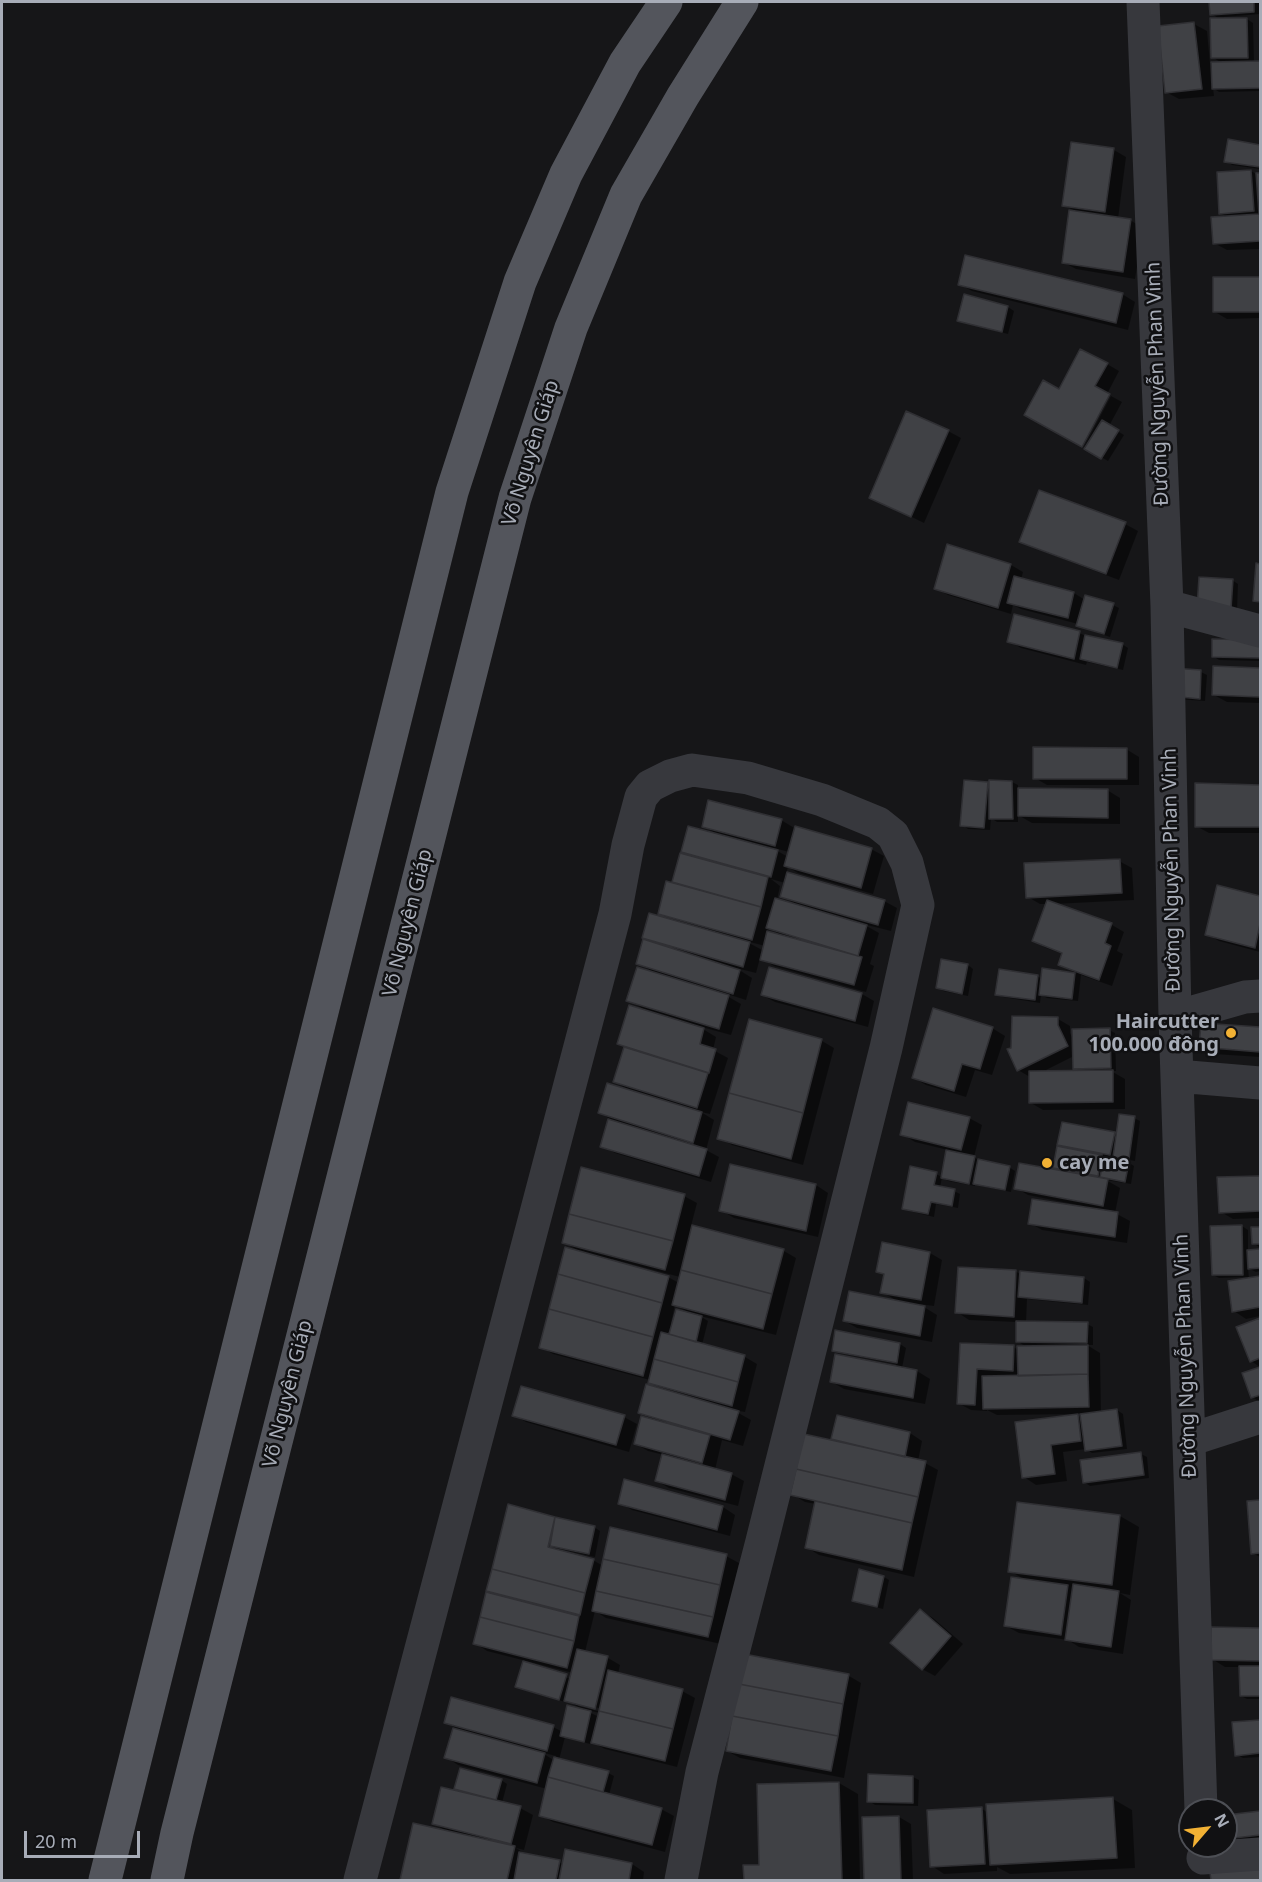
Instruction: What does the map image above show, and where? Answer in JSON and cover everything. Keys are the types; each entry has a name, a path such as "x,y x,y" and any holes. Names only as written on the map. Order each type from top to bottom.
{"main road":[{"path":"105,1881 452,492 520,282 566,174 625,63 666,2"},
{"name":"Võ Nguyên Giáp","path":"167,1881 186,1798 516,498 572,328 626,195 683,96 742,2"}],"street":[{"name":"Đường Nguyễn Phan Vinh","path":"1143,2 1167,606 1175,1017 1201,1798"},
{"path":"1167,606 1260,631"},
{"path":"360,1881 615,914 628,845 641,797 651,786 670,776 692,770 748,778 822,800 878,823 893,835 907,863 918,905 886,1048 702,1772 681,1881"},
{"path":"1175,1017 1245,997 1260,996"},
{"path":"1177,1076 1260,1083"},
{"path":"1189,1440 1260,1416"},
{"path":"1202,1862 1260,1854"}],"building":[{"path":"1209,2 1254,2 1254,12 1210,15"},
{"path":"1210,18 1247,18 1248,58 1211,58"},
{"path":"1194,22 1202,89 1165,93 1158,26"},
{"path":"1260,61 1260,88 1212,89 1211,62"},
{"path":"1228,139 1260,145 1260,167 1224,162"},
{"path":"1071,142 1114,148 1105,212 1062,206"},
{"path":"1251,170 1254,211 1219,214 1217,172"},
{"path":"1256,173 1260,173 1260,241 1213,244 1211,217 1259,214"},
{"path":"1069,210 1131,219 1123,272 1062,263"},
{"path":"965,255 1123,293 1116,323 958,285"},
{"path":"1213,277 1260,277 1260,312 1213,312"},
{"path":"964,294 1008,306 1002,332 957,321"},
{"path":"1080,349 1108,363 1095,386 1110,394 1082,447 1024,415 1043,380 1059,389"},
{"path":"906,411 949,430 911,517 869,498"},
{"path":"1102,420 1119,430 1101,459 1084,449"},
{"path":"1039,490 1126,522 1106,574 1019,542"},
{"path":"947,544 1011,564 998,608 934,589"},
{"path":"1256,563 1260,564 1260,602 1253,601"},
{"path":"1014,576 1074,592 1068,618 1007,603"},
{"path":"1199,577 1233,579 1231,609 1197,607"},
{"path":"1085,595 1114,603 1104,634 1076,626"},
{"path":"1014,614 1080,631 1074,659 1007,642"},
{"path":"1085,635 1123,643 1117,668 1080,659"},
{"path":"1212,639 1260,640 1260,658 1212,657"},
{"path":"1213,666 1260,668 1260,697 1212,695"},
{"path":"1172,668 1201,670 1200,699 1170,696"},
{"path":"1033,747 1127,748 1127,779 1033,779"},
{"path":"964,780 988,782 984,828 960,826"},
{"path":"989,780 1012,781 1013,819 989,819"},
{"path":"1195,783 1260,785 1260,827 1195,827"},
{"path":"1018,788 1108,789 1108,818 1018,816"},
{"path":"708,800 782,819 775,846 702,827"},
{"path":"688,826 778,850 771,877 681,852"},
{"path":"795,826 872,848 861,888 784,866"},
{"path":"680,853 768,877 761,907 672,882"},
{"path":"1120,859 1122,893 1026,898 1024,863"},
{"path":"787,872 885,900 878,925 780,897"},
{"path":"666,881 761,907 752,940 658,914"},
{"path":"1217,885 1260,896 1260,924 1255,948 1205,935"},
{"path":"775,898 867,925 858,956 766,928"},
{"path":"1047,900 1112,923 1105,943 1111,946 1099,980 1058,965 1062,953 1032,941"},
{"path":"649,913 750,942 743,967 642,938"},
{"path":"767,931 862,957 854,985 760,960"},
{"path":"643,939 740,970 733,994 636,964"},
{"path":"941,959 968,964 962,994 936,988"},
{"path":"637,967 729,995 719,1029 626,1001"},
{"path":"769,967 862,993 855,1021 761,995"},
{"path":"1042,968 1075,973 1072,999 1039,995"},
{"path":"999,969 1038,975 1035,1000 995,995"},
{"path":"629,1005 704,1028 700,1044 716,1049 709,1073 617,1044"},
{"path":"933,1008 993,1027 980,1069 962,1064 954,1091 912,1078"},
{"path":"1012,1016 1058,1017 1058,1025 1068,1046 1017,1071 1007,1049 1011,1048"},
{"path":"749,1019 822,1039 803,1113 729,1093"},
{"path":"1201,1023 1260,1027 1260,1052 1199,1047"},
{"path":"1110,1028 1111,1068 1073,1069 1072,1029"},
{"path":"624,1047 708,1073 697,1108 613,1082"},
{"path":"1113,1070 1113,1102 1029,1103 1029,1071"},
{"path":"607,1083 702,1112 693,1143 598,1113"},
{"path":"729,1093 803,1113 791,1159 717,1139"},
{"path":"908,1102 970,1117 961,1150 900,1135"},
{"path":"1119,1114 1135,1116 1129,1159 1113,1157"},
{"path":"608,1119 707,1149 699,1176 600,1147"},
{"path":"1062,1122 1115,1132 1110,1155 1057,1145"},
{"path":"1057,1146 1102,1155 1098,1176 1053,1168"},
{"path":"946,1150 975,1156 969,1184 941,1178"},
{"path":"1104,1157 1129,1162 1125,1182 1100,1177"},
{"path":"978,1159 1010,1166 1005,1190 973,1184"},
{"path":"1019,1163 1108,1179 1103,1206 1014,1189"},
{"path":"730,1164 816,1184 806,1231 719,1211"},
{"path":"910,1166 937,1172 934,1185 955,1189 952,1206 931,1202 928,1214 902,1209"},
{"path":"581,1167 685,1194 673,1241 569,1214"},
{"path":"1260,1176 1260,1211 1219,1213 1217,1177"},
{"path":"1032,1199 1118,1212 1115,1237 1028,1224"},
{"path":"569,1214 673,1241 665,1270 562,1243"},
{"path":"692,1225 784,1249 772,1294 681,1270"},
{"path":"1242,1225 1243,1275 1212,1275 1210,1226"},
{"path":"1251,1227 1260,1227 1260,1244 1252,1244"},
{"path":"882,1242 930,1252 921,1300 880,1293 884,1274 876,1272"},
{"path":"565,1247 669,1276 662,1303 558,1274"},
{"path":"1260,1249 1260,1268 1248,1269 1247,1250"},
{"path":"958,1267 1016,1270 1014,1317 955,1313"},
{"path":"681,1270 772,1294 763,1329 672,1305"},
{"path":"1020,1271 1084,1277 1082,1303 1018,1297"},
{"path":"558,1274 662,1303 653,1337 549,1309"},
{"path":"1260,1276 1260,1307 1232,1312 1228,1281"},
{"path":"849,1291 925,1306 920,1336 843,1321"},
{"path":"549,1309 653,1337 643,1376 539,1348"},
{"path":"676,1309 702,1316 696,1342 669,1334"},
{"path":"1260,1318 1260,1358 1250,1362 1236,1327"},
{"path":"1016,1321 1088,1322 1087,1343 1016,1342"},
{"path":"835,1330 900,1343 897,1363 832,1351"},
{"path":"661,1332 745,1355 738,1382 654,1359"},
{"path":"960,1343 1014,1345 1013,1371 977,1369 975,1405 957,1404"},
{"path":"1088,1345 1088,1374 1018,1376 1017,1346"},
{"path":"835,1354 917,1370 913,1398 830,1382"},
{"path":"654,1359 738,1382 732,1406 648,1383"},
{"path":"1260,1367 1260,1395 1251,1398 1242,1373"},
{"path":"1088,1374 1089,1407 983,1409 982,1376"},
{"path":"646,1384 739,1411 730,1440 638,1413"},
{"path":"521,1386 625,1415 616,1445 512,1416"},
{"path":"1117,1409 1122,1446 1085,1451 1080,1414"},
{"path":"1078,1414 1081,1441 1051,1445 1055,1474 1022,1478 1015,1422"},
{"path":"837,1415 910,1432 905,1457 831,1439"},
{"path":"641,1416 710,1435 702,1463 634,1444"},
{"path":"804,1434 926,1461 918,1497 796,1469"},
{"path":"1141,1452 1144,1475 1083,1483 1080,1460"},
{"path":"662,1454 732,1473 725,1500 655,1481"},
{"path":"796,1469 918,1497 912,1523 790,1495"},
{"path":"624,1479 723,1506 717,1530 618,1504"},
{"path":"1260,1500 1260,1553 1251,1554 1247,1501"},
{"path":"815,1501 912,1523 902,1570 805,1548"},
{"path":"1017,1502 1120,1515 1112,1585 1008,1572"},
{"path":"508,1504 555,1517 548,1547 594,1559 585,1593 492,1569"},
{"path":"555,1517 595,1526 589,1554 550,1546"},
{"path":"610,1527 727,1554 720,1585 603,1559"},
{"path":"603,1559 720,1585 713,1617 596,1591"},
{"path":"492,1569 585,1593 580,1615 486,1591"},
{"path":"859,1569 884,1576 877,1607 852,1601"},
{"path":"1011,1577 1068,1585 1061,1635 1004,1626"},
{"path":"1073,1584 1119,1591 1111,1647 1065,1640"},
{"path":"596,1591 713,1617 708,1637 592,1611"},
{"path":"486,1592 579,1616 574,1641 480,1617"},
{"path":"920,1609 951,1636 922,1670 890,1643"},
{"path":"480,1617 574,1641 567,1668 473,1644"},
{"path":"1211,1627 1260,1628 1260,1661 1211,1660"},
{"path":"577,1649 608,1656 595,1709 564,1701"},
{"path":"744,1654 849,1674 843,1704 739,1684"},
{"path":"523,1661 567,1674 559,1700 515,1687"},
{"path":"1239,1666 1260,1666 1260,1696 1240,1696"},
{"path":"608,1670 683,1689 673,1729 599,1711"},
{"path":"739,1684 843,1704 838,1736 732,1716"},
{"path":"451,1697 554,1725 547,1751 444,1723"},
{"path":"567,1705 591,1711 584,1742 560,1736"},
{"path":"599,1711 673,1729 665,1761 591,1743"},
{"path":"732,1716 838,1736 831,1771 726,1751"},
{"path":"1260,1720 1260,1753 1235,1756 1232,1722"},
{"path":"453,1728 545,1753 537,1783 444,1758"},
{"path":"554,1757 609,1771 603,1792 548,1777"},
{"path":"460,1768 502,1779 496,1800 454,1789"},
{"path":"868,1774 913,1776 913,1803 867,1802"},
{"path":"548,1777 662,1808 652,1845 539,1816"},
{"path":"839,1782 842,1880 744,1880 743,1865 759,1865 757,1784"},
{"path":"441,1787 521,1806 511,1844 432,1824"},
{"path":"1113,1797 1117,1858 990,1865 986,1804"},
{"path":"982,1807 985,1864 930,1867 927,1810"},
{"path":"1260,1811 1260,1835 1238,1838 1238,1814"},
{"path":"899,1816 901,1880 864,1880 862,1817"},
{"path":"413,1823 515,1846 507,1880 400,1880"},
{"path":"565,1849 632,1863 629,1880 559,1880"},
{"path":"519,1852 560,1860 556,1880 514,1880"},
{"path":"1260,1867 1260,1880 1211,1880 1210,1873"}],"place":[{"name":"Haircutter 100.000 đông","path":"1231,1033"},
{"name":"cay me","path":"1047,1163"}]}
